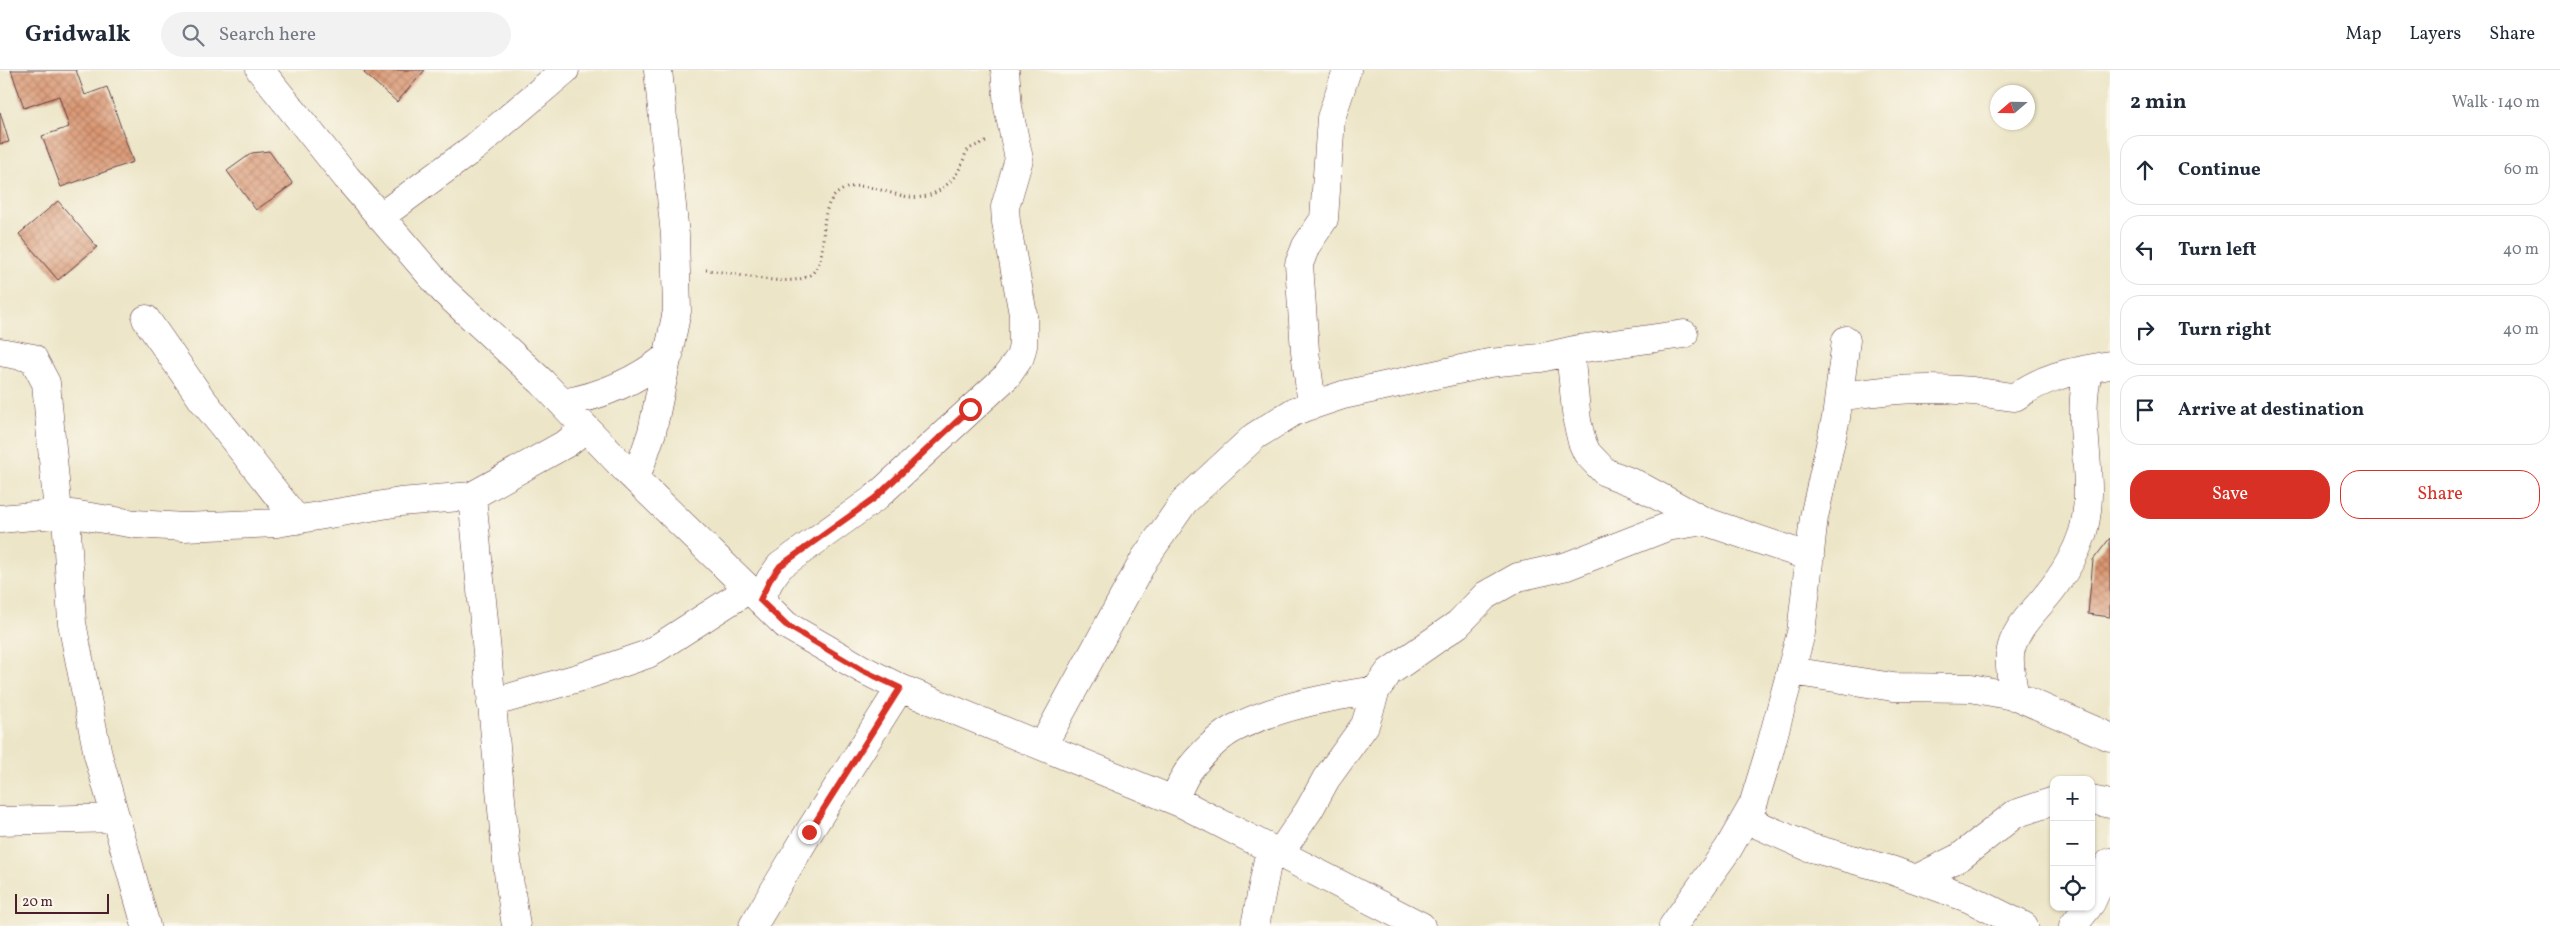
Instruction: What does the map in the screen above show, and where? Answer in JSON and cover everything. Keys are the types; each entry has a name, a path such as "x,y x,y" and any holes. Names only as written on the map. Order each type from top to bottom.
{"street":[{"path":"260,70 444,291 562,403 786,625 862,670 900,688 1174,800 1275,851 1411,924"},
{"path":"380,216 475,147 566,70"},
{"path":"636,478 652,432 677,310 675,235 658,70"},
{"path":"491,703 580,677 648,654 754,594 770,580 780,566 875,498 1007,376 1020,357 1023,346 1023,314 1006,222 1005,207 1019,159 1008,107 1005,70"},
{"path":"1312,405 1305,350 1299,264 1306,246 1324,219 1331,118 1347,70"},
{"path":"146,319 200,398 297,520"},
{"path":"1042,745 1145,558 1184,502 1255,436 1295,411 1343,395 1489,364 1540,358 1570,351 1684,334"},
{"path":"1672,926 1728,850 1753,805 1801,633 1814,517 1839,397 1846,340"},
{"path":"1570,351 1577,421 1588,454 1605,472 1636,484 1704,521 1810,557"},
{"path":"0,352 32,358 46,383 62,513 72,623 98,755 146,926"},
{"path":"562,403 601,395 646,373 668,354"},
{"path":"1839,397 1881,390 1919,389 1974,392 2015,397 2037,383 2053,376 2100,367"},
{"path":"2015,696 2010,674 2010,653 2020,628 2055,585 2072,557 2082,534 2087,490 2082,401 2100,367"},
{"path":"0,519 62,513 135,524 184,527 277,523 400,502 472,496 567,443 586,428"},
{"path":"472,496 508,872 516,926"},
{"path":"1255,926 1275,851 1309,810 1326,779 1365,725 1376,690 1388,672 1458,624 1486,595 1497,588 1518,578 1567,566 1667,527 1704,521"},
{"path":"1791,671 1893,686 1971,688 2015,696 2110,737"},
{"path":"753,926 809,832 900,688"},
{"path":"1174,800 1190,767 1234,728 1276,712 1330,696 1376,690"},
{"path":"2095,801 2110,804"},
{"path":"1916,879 1960,857 2015,814 2050,802"},
{"path":"0,821 116,818"},
{"path":"1745,819 1808,847 1916,879 1968,898 2024,926"},
{"path":"2095,894 2110,862"},
{"path":"2073,926 2085,911"}],"path":[{"path":"676,268 774,279 801,280 812,274 820,261 825,217 829,203 838,192 860,186 895,194 925,196 941,191 952,180 967,151 1014,130"}],"building":[{"path":"11,70 76,70 85,95 107,87 133,162 61,187 42,136 69,127 59,96 24,108"},
{"path":"367,70 425,70 397,102 364,73"},
{"path":"0,112 9,142 0,144"},
{"path":"269,151 293,184 256,210 227,171 252,153"},
{"path":"58,201 97,247 58,280 19,234"},
{"path":"2110,538 2110,617 2088,614 2093,560"}],"route":[{"path":"809,832 900,688 862,670 786,625 760,600 770,580 780,566 795,553 875,498 970,409"}]}
